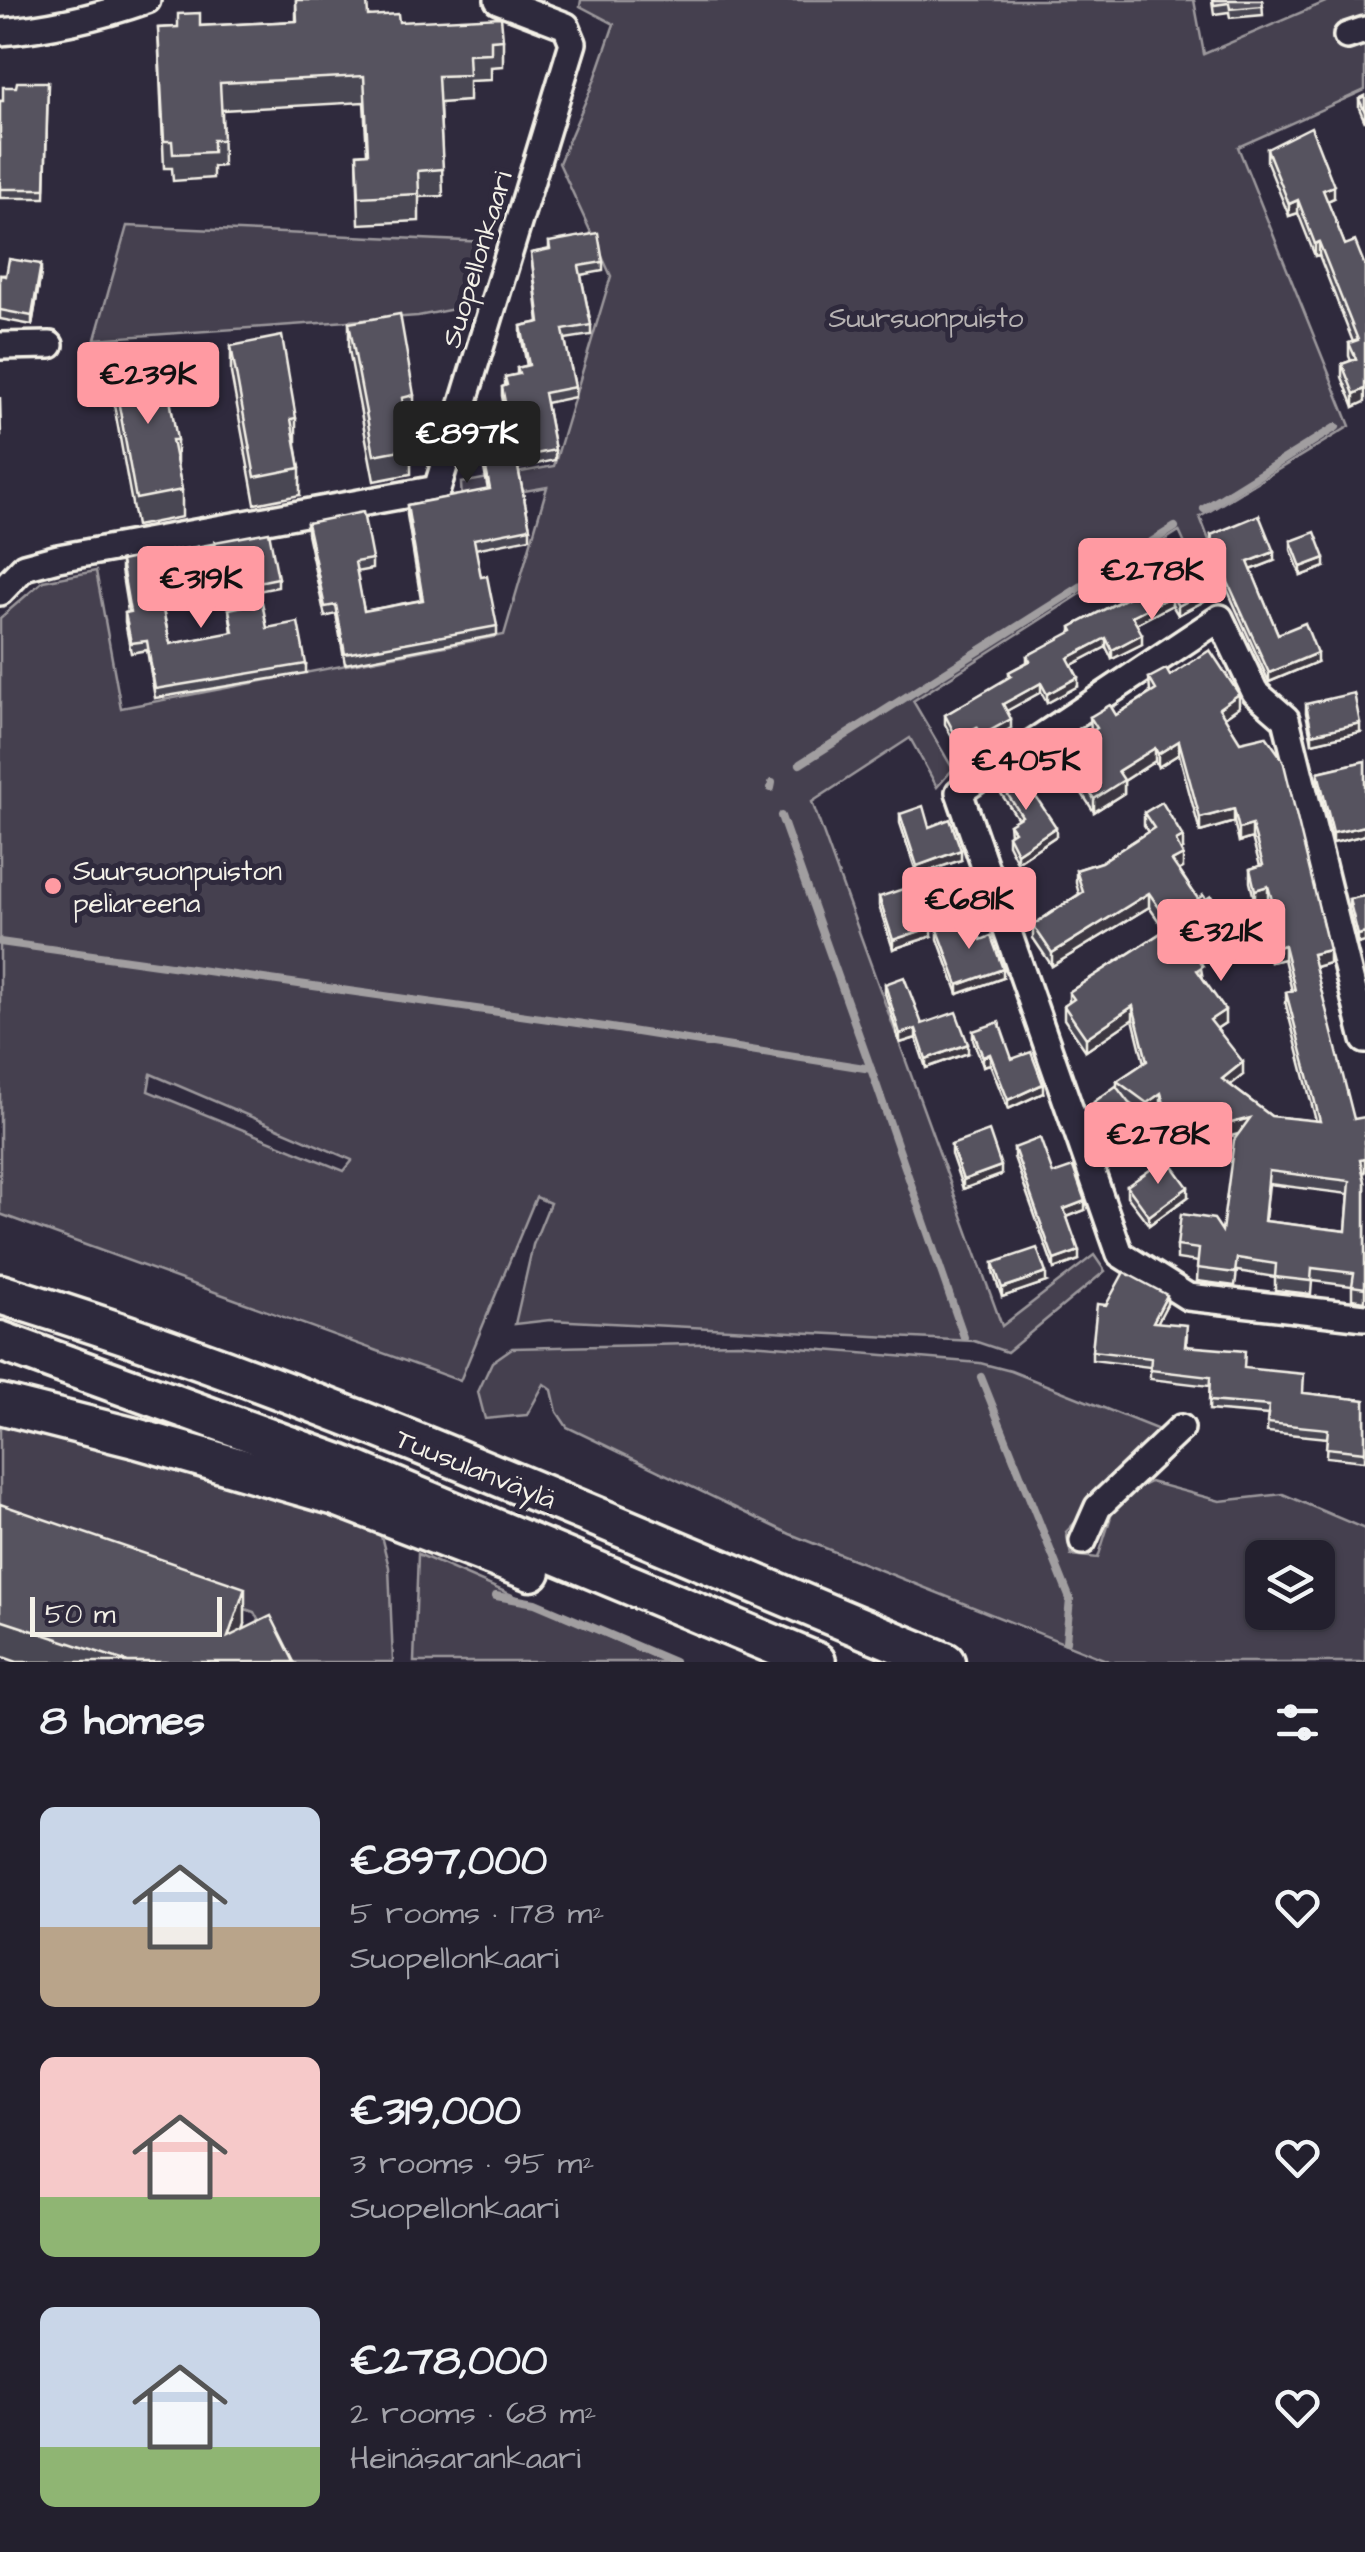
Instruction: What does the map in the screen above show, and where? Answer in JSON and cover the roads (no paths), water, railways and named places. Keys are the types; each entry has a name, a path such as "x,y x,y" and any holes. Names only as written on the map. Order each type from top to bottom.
{"highway":[{"name":"Tuusulanväylä","path":"0,1294 188,1356 334,1411 945,1662"},
{"name":"Tuusulanväylä","path":"0,1341 338,1464 816,1662"},
{"path":"0,1404 336,1496 616,1603 711,1620"}],"street":[{"path":"0,32 40,29 92,18 146,0"},
{"name":"Suopellonkaari","path":"0,592 24,567 58,558 437,489 573,42 566,26 498,0"},
{"path":"0,346 50,345"},
{"path":"1365,1040 1286,719 1256,692 1220,618 958,792 1120,1254 1188,1297 1365,1317"},
{"path":"1083,1541 1098,1507 1181,1428"}],"waterway":[{"path":"1204,509 1336,427"},
{"path":"800,764 1175,527"},
{"path":"771,788 772,783"},
{"path":"781,816 871,1069"},
{"path":"0,942 605,1027 871,1069 964,1337"},
{"path":"981,1377 1070,1599 1066,1641"},
{"path":"496,1596 535,1603 674,1662"}],"place":[{"name":"Suursuonpuiston peliareena","path":"53,886"}],"park label":[{"name":"Suursuonpuisto","path":"926,317"}]}
